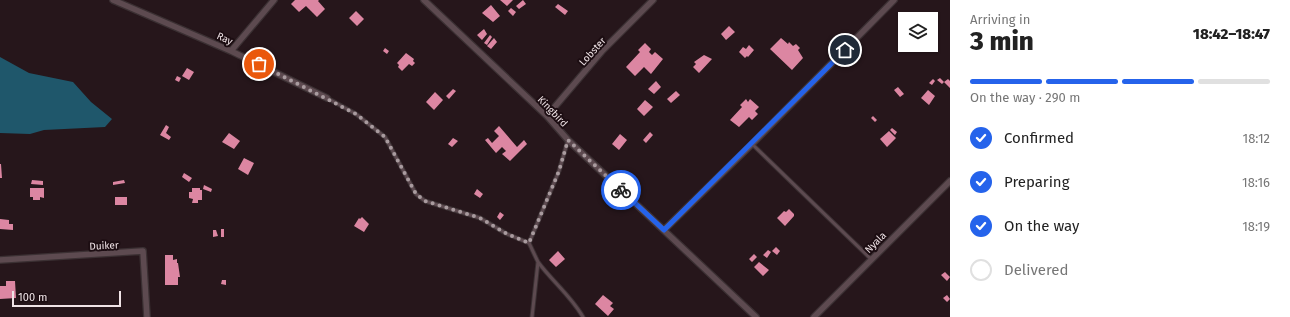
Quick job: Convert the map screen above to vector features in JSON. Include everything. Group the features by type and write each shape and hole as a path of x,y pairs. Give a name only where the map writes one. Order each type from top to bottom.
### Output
{"street":[{"name":"Ray","path":"113,0 124,2 231,51 327,98"},
{"path":"231,51 274,0"},
{"name":"Kingbird","path":"424,0 547,116 568,140 756,317"},
{"name":"Lobster","path":"547,116 603,50 653,0"},
{"path":"664,230 752,144 894,0"},
{"name":"Nyala","path":"814,317 950,181"},
{"name":"Duiker","path":"0,260 143,251 147,317"}],"lane":[{"path":"327,98 356,114 385,137 416,194 425,201 480,218 507,234 529,243 538,262 546,274 576,304 582,317"},
{"path":"529,243 559,171 568,140"},
{"path":"752,144 871,259"},
{"path":"532,317 538,262"}],"water":[{"path":"0,57 29,73 73,82 91,102 112,119 105,127 44,130 30,134 0,133"}],"building":[{"path":"295,0 319,0 318,1 325,9 317,17 306,6 299,12 291,4"},
{"path":"500,0 513,0 507,6"},
{"path":"523,0 526,4 519,9 516,6"},
{"path":"558,4 568,11 565,15 555,7"},
{"path":"491,5 500,16 493,22 482,13"},
{"path":"511,8 516,12 513,16 508,11"},
{"path":"356,11 364,19 357,26 349,18"},
{"path":"729,26 735,32 726,40 721,34"},
{"path":"484,29 487,34 482,40 477,35"},
{"path":"490,35 492,37 487,45 484,43"},
{"path":"494,38 497,42 491,49 487,46"},
{"path":"781,38 788,44 789,42 793,46 796,44 800,48 798,50 803,58 792,70 770,49"},
{"path":"645,43 651,49 649,52 652,55 655,52 663,59 651,74 644,67 635,76 626,67 640,52 638,50"},
{"path":"749,45 754,50 748,57 747,56 745,58 739,52 743,47 746,49"},
{"path":"385,48 389,51 387,54 383,51"},
{"path":"406,53 414,59 413,61 415,63 412,66 409,64 402,71 398,67 399,65 397,63"},
{"path":"704,55 712,59 699,73 693,67 696,64 694,62"},
{"path":"187,68 194,72 189,80 182,76"},
{"path":"177,76 181,78 179,82 175,80"},
{"path":"940,78 944,82 942,84 937,80"},
{"path":"933,79 935,81 932,85 929,83"},
{"path":"948,79 950,81 950,88 944,82"},
{"path":"656,81 661,87 654,94 648,89"},
{"path":"898,87 904,94 900,97 894,90"},
{"path":"453,89 456,91 449,99 446,96"},
{"path":"928,90 935,96 929,105 921,98"},
{"path":"676,91 680,95 671,103 667,99"},
{"path":"435,92 443,100 434,110 426,102"},
{"path":"746,99 748,102 750,99 759,107 755,111 758,114 752,120 749,117 739,127 730,120 742,107 740,105"},
{"path":"645,100 653,107 644,116 637,109"},
{"path":"873,116 877,120 875,122 871,118"},
{"path":"166,125 169,127 166,133 171,137 169,140 160,135"},
{"path":"499,126 517,147 524,140 527,144 510,161 502,154 506,151 502,147 496,153 485,140 488,138 492,143 499,136 494,131"},
{"path":"892,128 897,132 895,135 890,130"},
{"path":"889,131 896,138 887,147 880,139"},
{"path":"650,132 653,135 646,143 643,140"},
{"path":"229,133 240,141 234,149 222,142"},
{"path":"620,134 627,140 619,150 612,144"},
{"path":"453,138 458,141 452,147 448,144"},
{"path":"244,158 254,163 248,175 238,169"},
{"path":"1,164 2,178 0,178"},
{"path":"184,173 192,178 189,182 182,177"},
{"path":"32,180 43,181 43,185 31,184"},
{"path":"124,180 125,183 113,185 113,182"},
{"path":"204,185 212,189 211,192 203,189"},
{"path":"30,188 44,188 44,198 40,197 40,200 33,200 33,197 30,197"},
{"path":"192,188 200,188 200,190 202,190 202,200 198,200 198,203 192,203 193,199 189,198 189,192 192,192"},
{"path":"477,189 483,194 480,198 474,194"},
{"path":"115,197 127,197 127,205 115,205"},
{"path":"789,209 794,216 785,226 777,218 784,211 786,212"},
{"path":"500,212 504,215 500,220 497,217"},
{"path":"362,217 369,224 364,232 354,226 359,218 360,219"},
{"path":"0,219 9,220 9,224 13,224 13,230 0,229"},
{"path":"221,229 224,229 224,237 221,237"},
{"path":"213,230 216,230 218,236 213,237"},
{"path":"776,247 780,251 777,255 772,251"},
{"path":"768,250 771,252 767,258 763,255"},
{"path":"558,251 565,259 556,267 549,260"},
{"path":"754,254 757,257 752,262 749,259"},
{"path":"165,255 173,255 173,260 177,259 180,277 178,277 178,285 165,285"},
{"path":"759,262 769,270 763,276 754,267"},
{"path":"945,272 950,277 947,281 941,275"},
{"path":"222,280 226,280 226,285 221,284"},
{"path":"6,281 15,281 16,298 0,299 0,286 6,286"},
{"path":"603,295 613,303 610,306 614,309 608,316 595,304"},
{"path":"947,295 950,299 947,302 943,298"}],"way so far":[{"path":"259,64 356,114 385,137 416,194 425,201 480,218 507,234 529,243 559,171 568,140 621,190"}],"route":[{"path":"621,190 664,230 845,50"}]}
